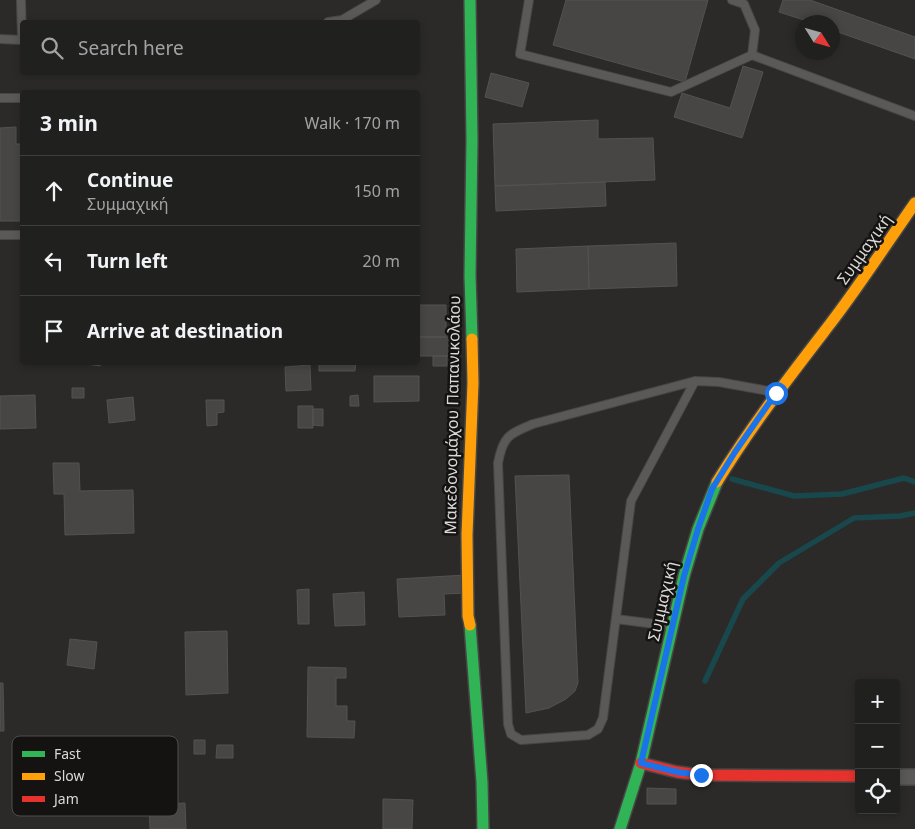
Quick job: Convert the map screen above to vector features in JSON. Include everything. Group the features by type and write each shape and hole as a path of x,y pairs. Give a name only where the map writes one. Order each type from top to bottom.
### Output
{"street":[{"name":"Μακεδονομάχου Παπανικολάου","path":"470,0 472,140 470,276 473,384 467,544 468,616 471,628 482,782 483,829"},
{"name":"Συμμαχική","path":"620,829 641,763 687,567 712,489 776,393 831,324 915,203"},
{"path":"641,763 677,772 701,775 855,776"},
{"path":"900,777 915,777"}],"lane":[{"path":"21,0 22,20"},
{"path":"342,20 376,0"},
{"path":"528,0 520,54 671,92 752,55 915,116"},
{"path":"732,0 744,4 755,30 752,55"},
{"path":"0,39 20,40"},
{"path":"0,98 20,98"},
{"path":"0,235 20,235"},
{"path":"695,381 631,501 603,718 598,729 588,735 521,740 511,734 508,724 499,472 502,445 514,432 533,424 695,381 719,382 776,393"},
{"path":"616,619 673,626"}],"building":[{"path":"566,0 708,0 685,82 553,45"},
{"path":"783,0 810,0 915,37 915,59 840,33 840,15 795,15 795,17 779,12"},
{"path":"743,66 763,72 742,138 674,117 682,93 730,108"},
{"path":"491,73 529,83 522,107 485,97"},
{"path":"598,120 598,139 653,138 655,180 495,186 493,124"},
{"path":"16,127 16,144 20,144 20,221 0,221 0,128"},
{"path":"605,182 606,206 496,211 495,186"},
{"path":"676,243 677,286 589,289 588,246"},
{"path":"588,246 589,289 517,292 516,249"},
{"path":"420,305 446,305 446,337 420,337"},
{"path":"420,337 451,337 451,356 420,356"},
{"path":"433,356 447,356 447,366 433,366"},
{"path":"310,365 311,390 286,391 285,367"},
{"path":"319,365 356,365 355,371 319,371"},
{"path":"374,376 419,376 419,401 374,402"},
{"path":"72,388 84,388 84,398 72,398"},
{"path":"35,395 36,428 0,429 0,396"},
{"path":"358,395 359,406 350,406 350,396"},
{"path":"133,397 135,420 109,423 107,400"},
{"path":"206,400 224,400 224,412 217,413 217,425 207,426"},
{"path":"298,406 313,406 313,428 298,428"},
{"path":"313,409 323,409 323,426 313,425"},
{"path":"53,463 79,463 80,491 133,490 134,533 65,535 64,494 54,494"},
{"path":"569,475 578,683 575,691 566,699 549,708 526,713 515,476"},
{"path":"466,575 467,593 444,594 445,615 399,617 397,579"},
{"path":"309,589 309,624 298,624 297,590"},
{"path":"364,592 365,625 335,626 333,594"},
{"path":"227,631 228,693 186,695 185,632"},
{"path":"70,639 97,642 94,669 67,665"},
{"path":"308,667 346,668 346,678 336,678 336,706 347,706 347,721 355,721 354,738 307,737"},
{"path":"0,683 3,683 4,731 0,731"},
{"path":"194,740 205,740 205,754 194,754"},
{"path":"217,745 233,745 233,758 216,758"},
{"path":"647,788 676,789 676,804 647,804"},
{"path":"383,799 413,800 412,829 383,829"},
{"path":"178,803 185,803 186,829 150,829 149,816 178,816"}],"waterway":[{"path":"732,479 794,496 842,494 904,478 915,482"},
{"path":"705,681 743,599 779,563 854,518 900,516 915,513"}],"traffic: fast":[{"path":"470,0 472,140 470,276 472,339"},
{"path":"620,829 641,763 684,576 698,529 717,482"},
{"path":"470,625 482,782 483,829"}],"traffic: slow":[{"path":"717,482 757,421 852,294 915,203"},
{"path":"470,625 468,616 467,535 473,383 472,339"}],"traffic: jam":[{"path":"641,763 677,772 701,775 855,776"}],"route":[{"path":"701,775 677,772 641,763 684,576 712,489 776,393"}]}
